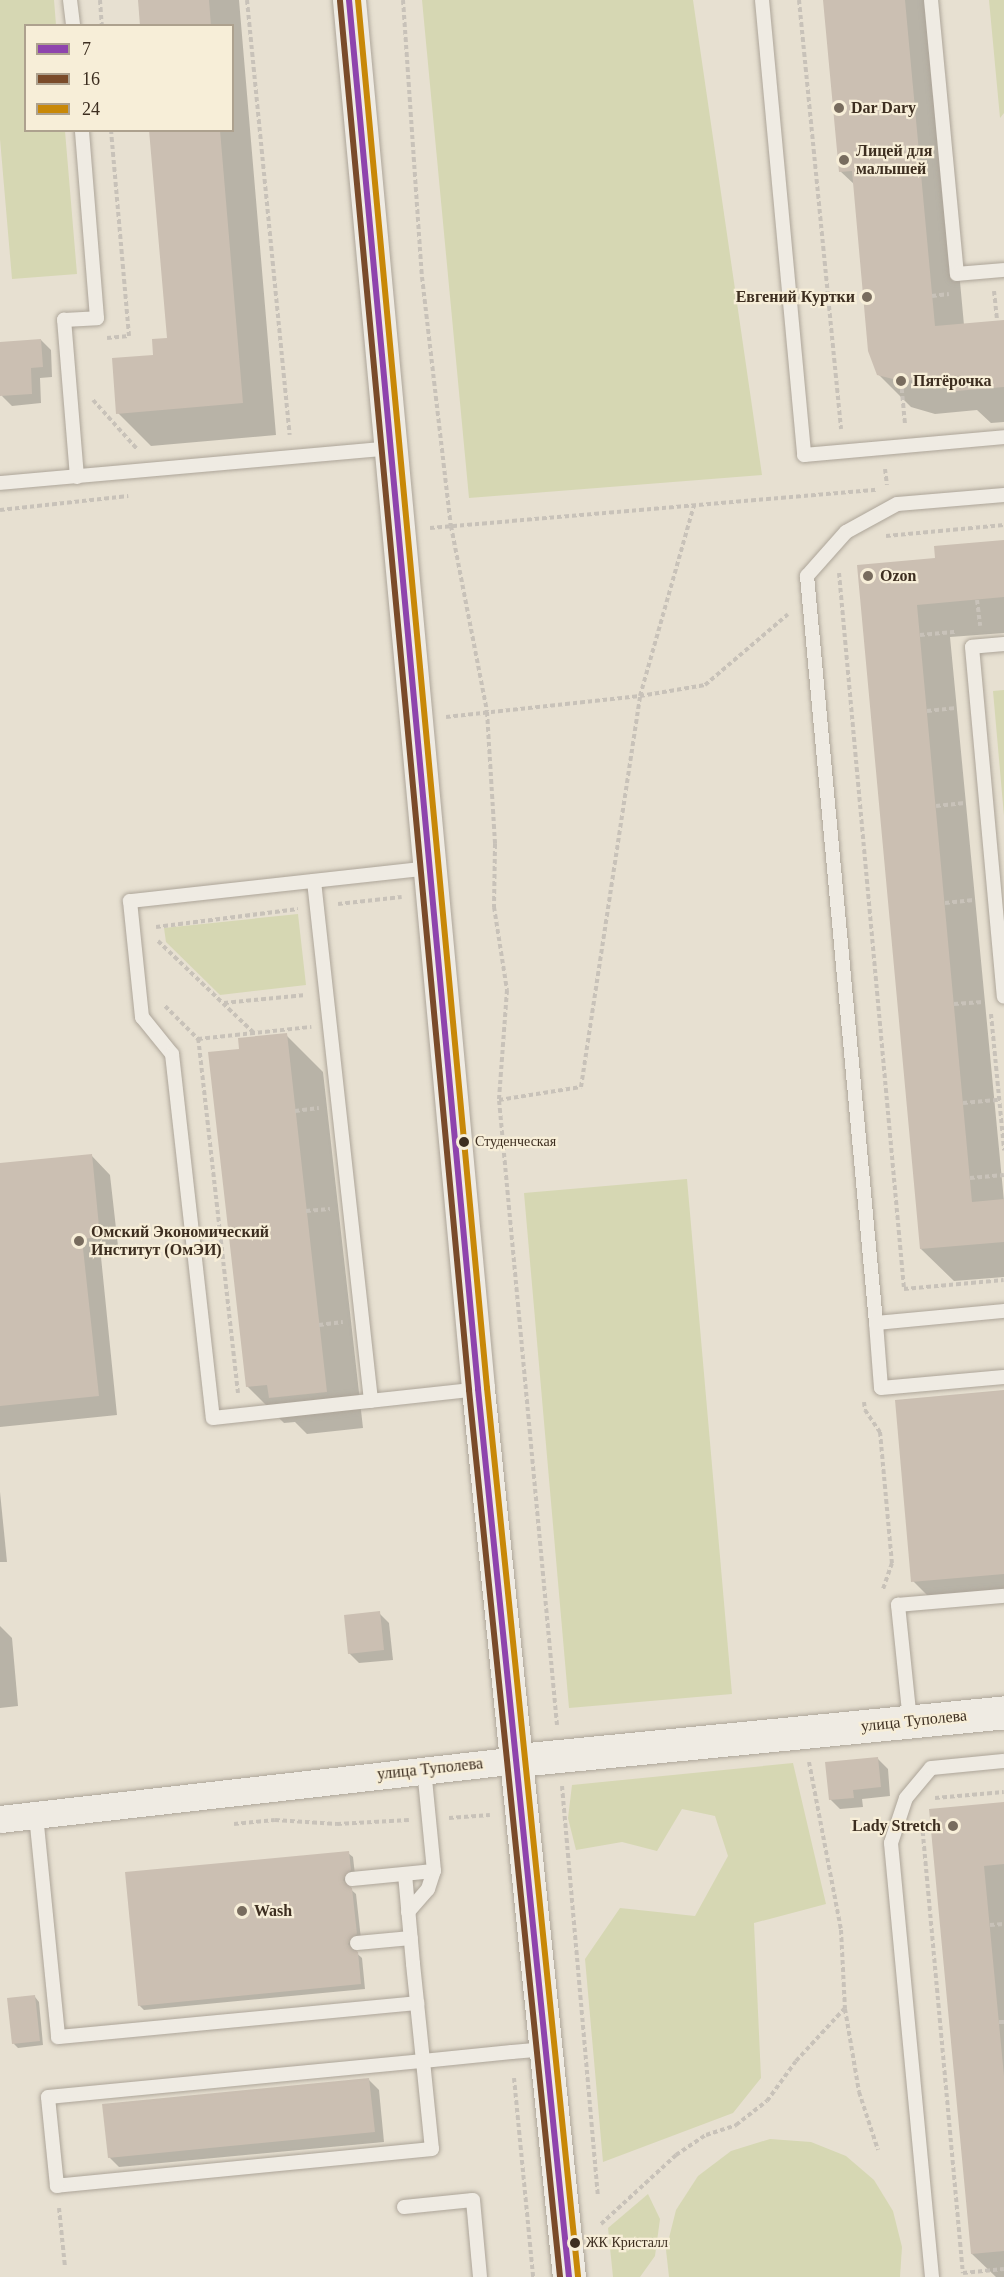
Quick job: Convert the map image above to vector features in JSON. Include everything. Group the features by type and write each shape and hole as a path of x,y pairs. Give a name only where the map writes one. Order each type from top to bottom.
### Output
{"main road":[{"path":"349,0 478,1389 518,1760 569,2277"},
{"name":"улица Туполева","path":"518,1760 1004,1712"}],"street":[{"name":"улица Туполева","path":"0,1819 518,1760"}],"lane":[{"path":"70,0 73,24"},
{"path":"762,0 804,455 1004,437"},
{"path":"931,0 957,274 1004,270"},
{"path":"77,477 64,320 98,318 81,132"},
{"path":"0,483 391,448"},
{"path":"1004,495 897,504 846,532 807,576 881,1388 1004,1377"},
{"path":"1004,644 972,647 1004,997"},
{"path":"430,868 130,901 142,1017 172,1054 213,1418 478,1389"},
{"path":"314,881 371,1401"},
{"path":"876,1323 1004,1311"},
{"path":"910,1721 898,1605 1004,1596"},
{"path":"932,2277 891,1843 906,1798 931,1768 1004,1761"},
{"path":"408,1911 428,1889 434,1871 424,1769"},
{"path":"36,1815 58,2037 417,2003"},
{"path":"351,1879 434,1871"},
{"path":"405,1874 417,2003 423,2061 432,2149 57,2186 48,2097 423,2061 546,2049"},
{"path":"357,1943 411,1938"},
{"path":"404,2207 473,2200 480,2277"}],"path":[{"path":"100,0 102,24"},
{"path":"247,0 291,442"},
{"path":"403,0 422,277 451,526 487,712 495,844 494,907 507,990 499,1100 515,1270"},
{"path":"799,0 838,430"},
{"path":"100,339 129,336 111,132"},
{"path":"994,290 997,321"},
{"path":"932,296 944,295"},
{"path":"901,381 905,424"},
{"path":"92,398 141,454 131,455"},
{"path":"399,531 887,489"},
{"path":"499,1100 580,1087 640,696 694,505"},
{"path":"883,536 1004,525"},
{"path":"417,720 640,696 705,685 809,597 844,562"},
{"path":"838,570 904,1289 1004,1280"},
{"path":"977,600 979,615"},
{"path":"920,635 956,632"},
{"path":"927,711 945,710"},
{"path":"936,806 954,804"},
{"path":"159,952 156,924 406,897"},
{"path":"945,903 963,901"},
{"path":"158,941 254,1033"},
{"path":"223,1004 310,994"},
{"path":"164,997 165,1008 198,1039 240,1415"},
{"path":"954,1004 972,1003"},
{"path":"198,1039 314,1026"},
{"path":"963,1103 999,1100"},
{"path":"295,1111 309,1109"},
{"path":"970,1178 1004,1175"},
{"path":"306,1211 320,1210"},
{"path":"319,1324 333,1323"},
{"path":"864,1399 865,1410 880,1432 892,1563 882,1591"},
{"path":"803,1732 841,1929 845,2009 859,2092 878,2150"},
{"path":"930,1799 1004,1792"},
{"path":"920,1811 963,2273 1004,2269"},
{"path":"228,1824 275,1820 337,1824 490,1815"},
{"path":"990,1925 1004,1924"},
{"path":"601,2224 676,2155 706,2135 736,2124 767,2101 796,2061 845,2009"},
{"path":"60,2213 65,2267"}],"green space":[{"path":"0,0 54,0 56,24 24,24 24,132 65,132 77,274 12,279 0,139"},
{"path":"422,0 693,0 762,475 469,498"},
{"path":"989,0 1004,0 1004,113 1000,118"},
{"path":"1004,690 1004,816 993,691"},
{"path":"298,914 306,985 220,995 166,942 164,928"},
{"path":"687,1179 732,1694 569,1708 524,1193"},
{"path":"793,1763 826,1904 754,1923 761,2078 733,2113 603,2162 585,1959 620,1908 695,1916 728,1856 715,1816 682,1809 657,1851 622,1842 576,1850 568,1818 572,1785"},
{"path":"770,2139 811,2142 846,2156 874,2180 893,2211 902,2247 900,2277 669,2277 666,2250 676,2210 698,2176 731,2151"},
{"path":"648,2194 660,2219 655,2256 640,2277 613,2277 608,2228"}],"building":[{"path":"138,0 209,0 211,24 140,24"},
{"path":"823,0 905,0 935,326 1004,320 1004,387 956,391 955,377 901,381 877,375 868,351 852,171 839,172"},
{"path":"149,132 220,132 243,403 116,414 112,358 153,355 152,339 167,338"},
{"path":"41,339 43,367 31,368 32,394 0,396 0,342"},
{"path":"1004,540 1004,597 917,605 972,1202 1004,1199 1004,1242 920,1249 857,565 935,558 934,546"},
{"path":"287,1033 327,1392 269,1398 267,1385 246,1387 208,1052 239,1049 238,1038"},
{"path":"92,1154 100,1237 82,1239 99,1396 0,1406 0,1163"},
{"path":"1004,1390 1004,1574 911,1582 895,1400"},
{"path":"380,1611 384,1650 348,1654 344,1615"},
{"path":"878,1757 881,1787 853,1790 854,1798 829,1800 825,1762"},
{"path":"1004,1802 1004,1864 984,1866 1004,2076 1004,2251 971,2254 929,1809"},
{"name":"Wash","path":"349,1851 351,1870 343,1880 352,1888 357,1934 348,1944 358,1952 361,1984 138,2006 125,1872"},
{"path":"35,1995 40,2041 12,2044 7,1998"},
{"path":"369,2078 375,2132 108,2158 102,2104"}],"transit line":[{"name":"7","path":"349,0 478,1389 569,2277"},
{"name":"24","path":"358,0 487,1388 578,2276"},
{"name":"16","path":"340,1 469,1390 560,2277"}],"place":[{"name":"Dar Dary","path":"839,108"},
{"name":"Лицей для малышей","path":"844,160"},
{"name":"Евгений Куртки","path":"867,297"},
{"name":"Пятёрочка","path":"901,381"},
{"name":"Ozon","path":"868,576"},
{"name":"Студенческая","path":"464,1142"},
{"name":"Омский Экономический Институт (ОмЭИ)","path":"79,1241"},
{"name":"Lady Stretch","path":"953,1826"},
{"name":"Wash","path":"242,1911"},
{"name":"ЖК Кристалл","path":"575,2243"}]}
